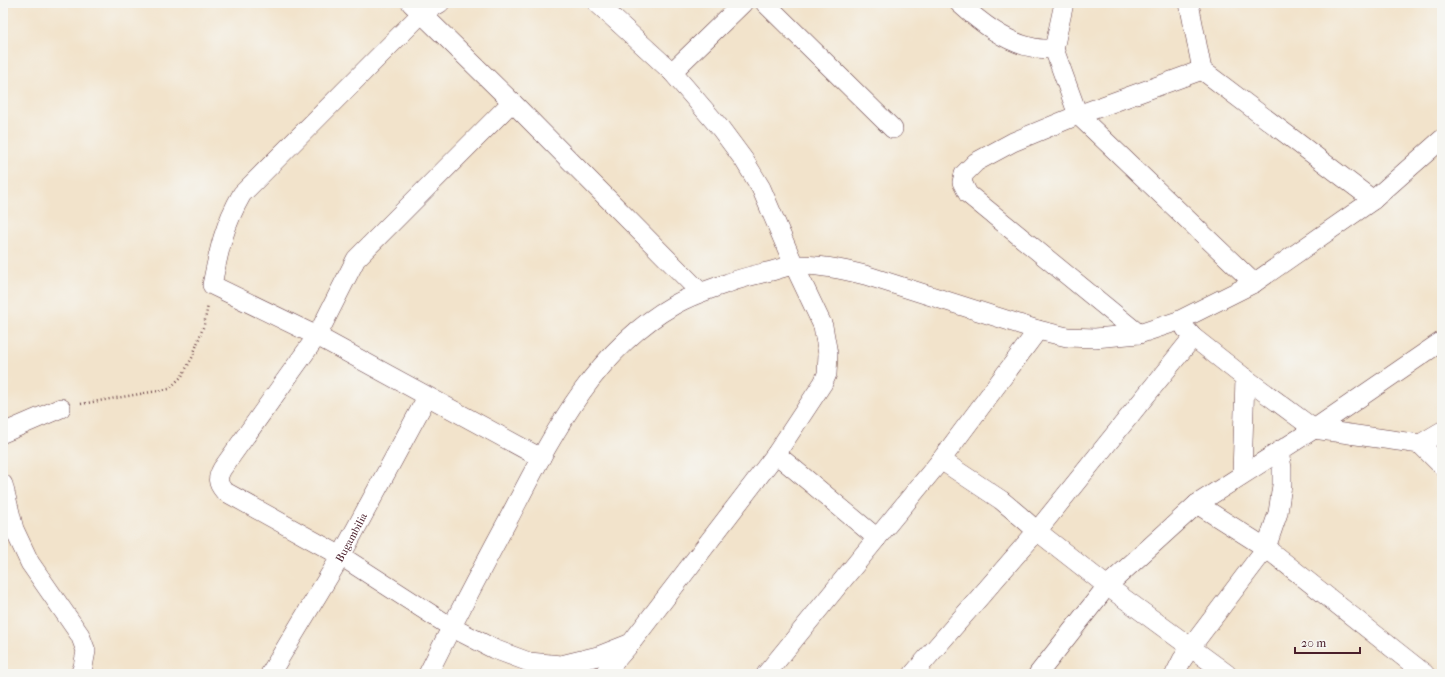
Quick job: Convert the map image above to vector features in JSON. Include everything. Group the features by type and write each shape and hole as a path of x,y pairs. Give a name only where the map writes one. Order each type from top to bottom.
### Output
{"street":[{"path":"440,3 416,8 242,194 233,209 223,234 212,285 317,336 541,458"},
{"path":"596,3 672,72 721,129 744,160 761,188 794,265 823,326 828,346 827,374 823,383 776,454 631,643 604,674"},
{"path":"672,72 743,3"},
{"path":"764,3 893,129"},
{"path":"959,3 984,24 1002,35 1034,48 1054,49"},
{"path":"1064,3 1054,49 1078,115 1254,283"},
{"path":"1189,3 1202,70 1373,200"},
{"path":"416,8 512,102 700,292"},
{"path":"1139,334 968,194 962,182 964,174 976,162 1013,142 1078,115 1202,70"},
{"path":"512,102 356,259 317,336 222,469 218,476 219,485 224,491 341,556 451,628 494,649 529,662 561,665 598,656 631,643"},
{"path":"428,674 541,458 569,409 604,363 624,343 649,322 674,305 700,292 742,278 794,265 841,269 865,275 1038,330 1067,337 1095,338 1139,334 1178,321 1254,283 1373,200 1442,138"},
{"path":"1178,321 1193,337 1314,429 1420,444 1442,466"},
{"path":"766,674 941,460 1038,330"},
{"path":"913,674 1037,531 1193,337"},
{"path":"1038,674 1107,586 1197,504 1314,429 1442,341"},
{"path":"1242,474 1246,378"},
{"name":"Bugambilia","path":"270,674 341,556 427,397"},
{"path":"3,433 61,408"},
{"path":"1420,444 1442,431"},
{"path":"1175,674 1191,647 1266,548 1278,513 1282,485 1282,468 1279,451"},
{"path":"776,454 877,538"},
{"path":"941,460 1001,500 1037,531 1107,586 1227,674"},
{"path":"3,484 14,529 30,563 80,635 86,652 80,674"},
{"path":"1197,504 1266,548 1425,674"}],"path":[{"path":"61,408 169,389 182,376 192,358 204,325 212,285"}]}
